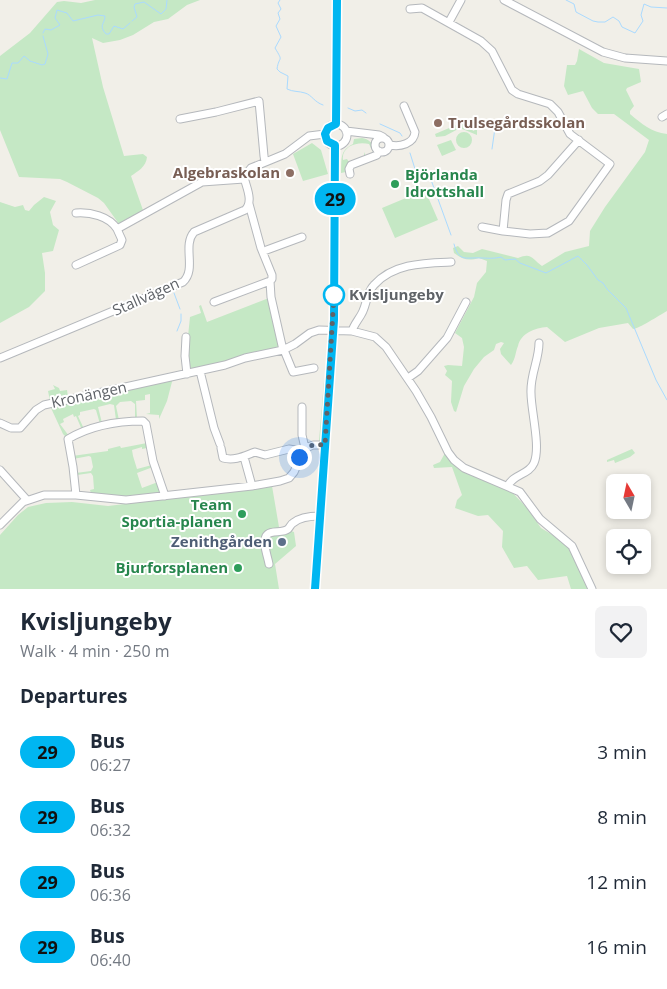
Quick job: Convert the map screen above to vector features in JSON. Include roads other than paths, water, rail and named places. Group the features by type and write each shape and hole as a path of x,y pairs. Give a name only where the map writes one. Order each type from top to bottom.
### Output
{"street":[{"path":"336,124 337,0"},
{"path":"449,22 461,0"},
{"path":"504,0 574,38 614,56 667,61"},
{"path":"514,0 574,38"},
{"path":"410,10 422,8 449,22 487,46 492,51 512,90 518,94 550,104 558,112 570,134 610,164 569,221 548,232 530,234 482,227"},
{"path":"180,118 216,112 259,101 266,162"},
{"path":"390,145 401,145 410,142 415,136 404,106"},
{"path":"336,124 342,126 346,131 346,139 342,144 335,145 327,141 325,134 328,128 336,124"},
{"path":"346,131 379,135 389,141 390,145"},
{"path":"314,368 293,372 284,350 271,297 270,281 272,275 264,251 261,248 244,179 251,168 285,154 309,136 325,134"},
{"path":"346,139 365,137 375,143 379,151"},
{"path":"375,143 378,138 383,137"},
{"path":"502,231 508,194 540,181 548,175 579,140"},
{"path":"315,589 333,330 335,145"},
{"path":"379,151 386,151 390,145"},
{"path":"350,174 349,169 351,165 377,155 379,151"},
{"path":"117,229 202,182 244,179"},
{"name":"Stallvägen","path":"0,358 183,282 188,274 188,244 194,232 245,210 249,204"},
{"path":"76,213 85,213 112,221 122,240 120,245 76,264"},
{"path":"264,251 302,237"},
{"path":"352,331 371,290 385,276 406,266 451,262"},
{"path":"214,302 270,281"},
{"path":"408,378 418,371 447,338 466,302"},
{"name":"Kronängen","path":"0,423 11,428 20,428 36,410 44,405 225,366 246,358 284,350 314,331 352,331 368,334 378,339 408,378 424,403 448,452 454,460 464,468 520,492 540,519 572,546 592,589"},
{"path":"186,337 185,356 187,374"},
{"path":"508,486 511,480 528,470 534,463 536,449 531,386 533,368 539,353 539,343"},
{"path":"200,371 213,426 222,456 225,459 244,457 255,452 265,455 289,449 303,449 313,445 325,445"},
{"path":"0,525 18,506 27,500 54,494 120,500 252,486 289,478 294,472 303,449 302,407"},
{"path":"76,495 68,440 107,424 143,421 146,424 153,461 165,496"},
{"path":"244,457 252,486"},
{"path":"0,470 27,500"},
{"path":"269,564 265,543 268,534 288,529 299,519 320,516"}],"waterway":[{"path":"132,21 137,17 135,4 144,2 161,14 166,9 167,0"},
{"path":"280,0 278,3 281,9 278,13 280,19 276,26 281,37 275,48 280,58 277,69 288,76 287,89 303,92 323,105"},
{"path":"566,0 574,4 576,12 593,21 605,22 613,17 619,21 622,27 635,33 643,21 641,15 644,4 651,7 667,8"},
{"path":"43,33 45,29 51,30 60,25 55,18 57,10 67,13 73,21 98,15 105,16 102,26 106,34 109,34 114,26 123,29 130,23"},
{"path":"0,78 7,79 12,63 18,63 24,56 30,61 42,65 45,64 48,54 43,36"},
{"path":"348,108 355,111 362,110 366,113"},
{"path":"492,149 496,121"},
{"path":"380,124 400,133 402,136"},
{"path":"410,153 415,169 421,173"},
{"path":"430,177 451,235"},
{"path":"454,244 458,254 464,258 501,257 505,260 515,259 520,263 546,273 578,256 598,280 626,308 656,380 667,400"},
{"path":"174,293 180,309"},
{"path":"177,331 181,321 181,314"}],"place":[{"name":"Trulsegårdsskolan","path":"438,123"},
{"name":"Algebraskolan","path":"290,173"},
{"name":"Björlanda Idrottshall","path":"395,184"},
{"name":"Kvisljungeby","path":"334,295"},
{"name":"Team Sportia-planen","path":"242,514"},
{"name":"Zenithgården","path":"282,542"},
{"name":"Bjurforsplanen","path":"238,568"}]}
